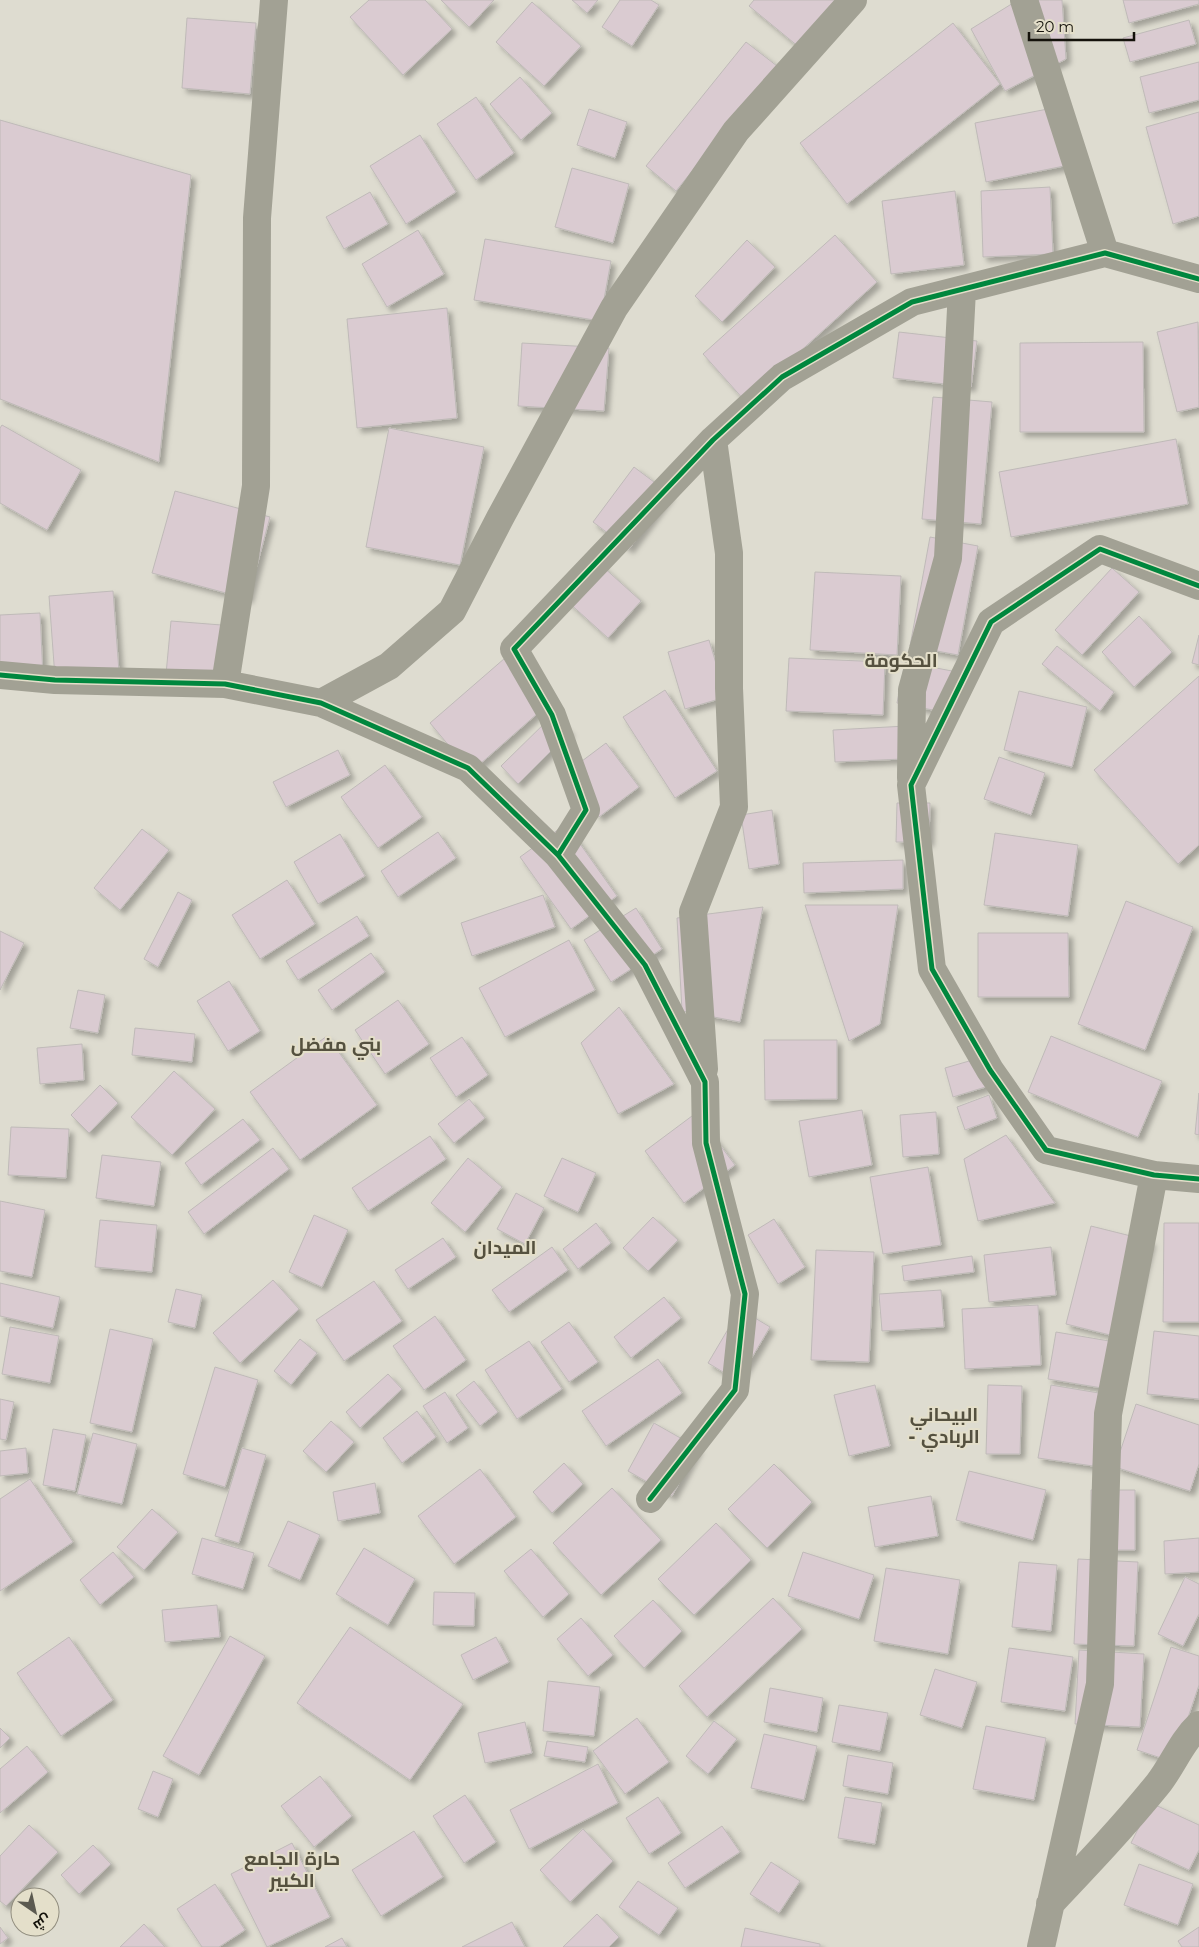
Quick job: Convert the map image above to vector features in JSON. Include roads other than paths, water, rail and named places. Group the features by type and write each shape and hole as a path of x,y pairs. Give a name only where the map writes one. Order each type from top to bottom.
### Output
{"street":[{"path":"225,684 256,486 257,218 274,0"},
{"path":"321,703 389,666 452,611 500,518 614,308 736,131 853,0"},
{"path":"1024,0 1105,253"},
{"path":"558,855 586,810 552,715 514,649 713,440 782,377 912,302 1105,253 1199,279"},
{"path":"962,290 948,558 912,690 911,785 932,969 990,1070 1046,1150 1154,1175 1199,1179"},
{"path":"650,1498 735,1390 745,1294 706,1143 705,1082 693,912 734,807 728,688 729,553 713,440"},
{"path":"911,785 991,622 1100,549 1199,586"},
{"path":"0,675 55,680 225,684 321,703 468,768 558,855 645,965 705,1082"},
{"path":"1041,1947 1100,1684 1108,1414 1154,1175"},
{"path":"1050,1904 1090,1862 1159,1782 1187,1736 1199,1725"}],"district":[{"name":"الحكومة","path":"901,660"},
{"name":"بني مفضل","path":"336,1044"},
{"name":"الميدان","path":"505,1247"},
{"name":"البيحاني - الربادي","path":"944,1425"},
{"name":"حارة الجامع الكبير","path":"292,1869"}]}
